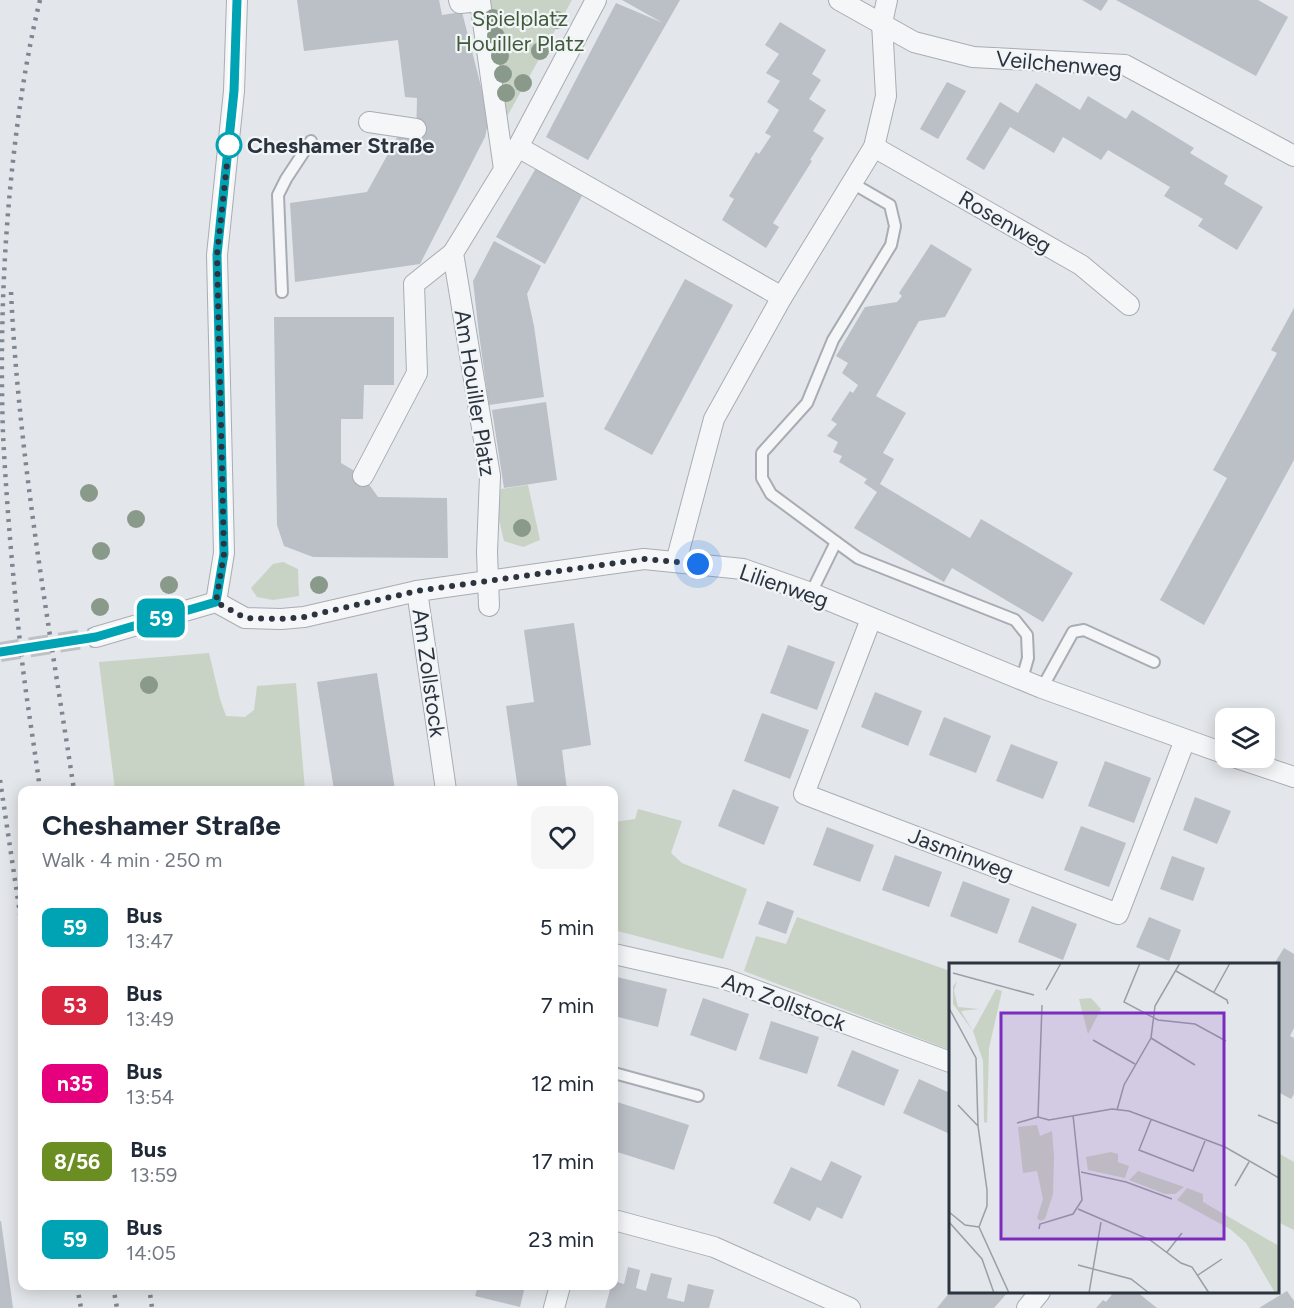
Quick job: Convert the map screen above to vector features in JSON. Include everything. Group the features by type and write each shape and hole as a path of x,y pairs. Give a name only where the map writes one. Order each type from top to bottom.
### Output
{"street":[{"path":"96,637 216,602 224,554 217,255 234,91 237,0"},
{"path":"459,0 460,3 480,1 504,169"},
{"path":"363,476 417,374 414,284 453,253 504,169 526,151 596,0"},
{"path":"838,0 882,23"},
{"path":"676,562 714,419 782,297 874,147 886,96 882,23 887,0"},
{"name":"Veilchenweg","path":"882,23 914,42 973,57 1125,65 1294,156"},
{"path":"369,122 416,129"},
{"name":"Rosenweg","path":"874,147 1081,265 1129,305"},
{"path":"526,151 782,297"},
{"name":"Am Houiller Platz","path":"453,253 490,476 487,552 489,606"},
{"name":"Lilienweg","path":"216,602 245,618 281,619 304,617 417,591 644,559 743,569 811,593 1042,688 1215,750"},
{"name":"Am Zollstock","path":"417,591 445,786"},
{"name":"Jasminweg","path":"871,619 804,794 1118,914 1185,740"},
{"path":"1267,768 1294,777"},
{"name":"Am Zollstock","path":"618,955 724,979 949,1061"},
{"path":"618,1221 714,1247 850,1308"},
{"path":"554,1308 559,1290"},
{"path":"1027,1308 1039,1293"}],"lane":[{"path":"282,292 278,195 311,141"},
{"path":"852,183 890,205 895,226 891,244 833,340 807,403 762,453 762,478 771,494 858,558 1015,620 1027,635 1028,658 1022,679"},
{"path":"811,593 836,542"},
{"path":"1042,688 1073,632 1083,630 1154,662"},
{"path":"618,1074 698,1096"}],"green space":[{"name":"Spielplatz Houiller Platz","path":"486,0 572,0 505,120"},
{"path":"528,485 540,540 523,547 504,541 496,507 501,489"},
{"path":"283,562 298,569 299,596 273,600 257,597 251,588 273,564"},
{"path":"209,653 226,716 245,717 254,710 257,686 296,683 305,786 114,786 99,662"},
{"path":"638,809 682,821 671,853 682,863 747,889 723,959 618,931 618,821 635,819"},
{"path":"797,917 949,971 949,1050 744,971 756,936 786,944"},
{"path":"1279,1154 1294,1162 1294,1230 1279,1222"}],"building":[{"path":"297,0 439,0 442,15 462,12 489,118 485,137 420,264 295,282 290,203 367,192 399,134 416,141 417,98 405,97 398,40 304,51"},
{"path":"622,0 680,0 588,160 546,137 616,3 663,23"},
{"path":"1082,0 1108,0 1101,11"},
{"path":"1116,0 1258,0 1288,17 1256,76"},
{"path":"780,22 826,50 812,74 821,80 809,99 826,110 813,131 824,138 773,223 779,227 766,248 722,220 734,199 729,196 756,152 759,154 771,136 765,133 779,110 767,102 780,81 766,73 779,54 765,45"},
{"path":"947,82 966,91 938,139 920,129"},
{"path":"1036,83 1080,110 1088,96 1126,119 1132,110 1194,148 1190,153 1228,176 1224,184 1263,207 1237,250 1198,226 1203,219 1164,196 1170,187 1108,150 1101,160 1063,137 1054,153 1010,127 984,170 966,159 1000,102 1018,113"},
{"path":"536,168 583,194 545,264 496,237"},
{"path":"494,241 541,266 527,294 544,397 489,405 473,281"},
{"path":"931,244 972,269 945,317 919,321 876,396 906,413 883,453 894,459 880,484 970,538 981,519 1073,573 1043,622 952,568 944,582 854,528 877,492 864,483 867,479 839,462 842,456 833,452 838,442 827,436 837,424 831,420 850,391 853,393 858,385 842,373 848,363 836,356 865,307 897,302 902,296 899,293"},
{"path":"685,279 733,305 652,455 604,429"},
{"path":"1294,308 1294,460 1204,625 1160,600 1227,478 1213,470 1277,353 1271,350"},
{"path":"274,317 394,317 394,385 364,385 363,419 341,419 341,463 363,476 378,497 447,498 448,558 313,557 284,546 277,525"},
{"path":"546,402 557,480 504,488 492,410"},
{"path":"574,623 591,745 562,750 566,786 517,786 506,706 534,702 524,630"},
{"path":"788,645 835,662 817,710 770,693"},
{"path":"377,673 394,786 333,786 317,682"},
{"path":"875,692 922,711 908,746 861,727"},
{"path":"762,713 809,730 790,779 744,761"},
{"path":"944,717 991,736 976,773 929,755"},
{"path":"1011,744 1058,762 1043,799 996,781"},
{"path":"1105,761 1151,778 1134,823 1088,806"},
{"path":"733,789 779,807 764,845 718,826"},
{"path":"1195,797 1231,811 1217,844 1183,830"},
{"path":"1081,826 1126,843 1109,887 1064,870"},
{"path":"827,827 874,845 860,882 813,865"},
{"path":"895,855 942,872 929,907 882,890"},
{"path":"1172,856 1205,868 1193,901 1160,889"},
{"path":"963,881 1010,899 997,934 950,916"},
{"path":"767,901 794,911 786,934 758,924"},
{"path":"1032,906 1077,924 1063,960 1018,942"},
{"path":"1149,917 1181,930 1169,961 1136,947"},
{"path":"1284,948 1294,954 1294,1028 1290,1036 1294,1038 1294,1094 1291,1099 1279,1093 1279,963 1275,963"},
{"path":"618,977 667,989 658,1027 618,1017"},
{"path":"703,998 749,1014 736,1051 690,1035"},
{"path":"771,1021 819,1037 807,1074 759,1059"},
{"path":"852,1050 899,1070 884,1106 837,1086"},
{"path":"919,1079 949,1093 949,1134 903,1113"},
{"path":"618,1102 689,1125 674,1170 618,1152"},
{"path":"831,1161 862,1176 842,1219 817,1207 810,1221 773,1203 791,1167 821,1181"},
{"path":"1,1221 13,1308 0,1308"},
{"path":"628,1267 640,1270 636,1288 646,1291 651,1273 672,1278 667,1298 684,1302 688,1284 714,1290 709,1308 605,1308 610,1290 618,1290 618,1282 624,1284"},
{"path":"477,1290 524,1290 520,1307 475,1296"},
{"path":"1287,1291 1294,1301 1294,1308 1259,1308"},
{"path":"949,1293 1007,1293 994,1308 937,1308"},
{"path":"1113,1293 1138,1293 1157,1308 1096,1308 1103,1300 1106,1302"}],"tunnel":[{"path":"0,652 96,637"}],"railway":[{"path":"39,786 23,669 11,552 3,434 2,366 3,297 13,161 24,80 40,0"},
{"path":"11,292 28,480 73,786"},
{"path":"0,780 18,900"},
{"path":"78,1290 81,1308"},
{"path":"114,1290 117,1308"},
{"path":"150,1290 152,1308"}],"bus line":[{"name":"59","path":"0,652 96,637 216,602 224,554 217,255 234,91 237,0"}],"place":[{"name":"Cheshamer Straße","path":"229,145"}],"route":[{"path":"229,145 217,255 224,554 216,602 245,618 281,619 304,617 417,591 644,559 698,564"}]}
